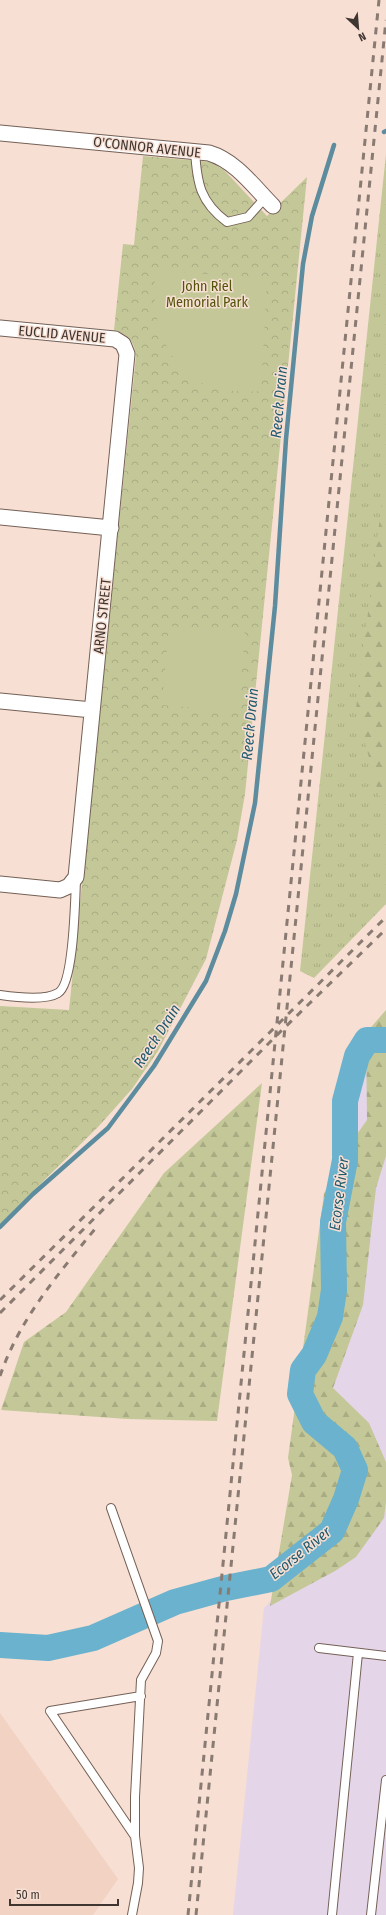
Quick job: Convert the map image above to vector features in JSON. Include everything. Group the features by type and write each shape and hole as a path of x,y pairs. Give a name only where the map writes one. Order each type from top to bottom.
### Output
{"street":[{"name":"O'CONNOR AVENUE","path":"0,132 209,153 219,156 231,163 269,202"},
{"name":"EUCLID AVENUE","path":"0,328 115,338 123,344"},
{"name":"ARNO STREET","path":"72,881 111,528 127,354 123,344"},
{"path":"0,518 111,528"},
{"path":"0,701 92,710"},
{"path":"0,884 60,890 72,881"}],"lane":[{"path":"194,151 196,171 202,193 214,212 227,222 248,217 269,202"},
{"path":"0,995 22,998 52,996 59,993 67,982 75,924 72,881"},
{"path":"111,1508 158,1641 156,1653 141,1680 135,1797 135,1836 139,1876 132,1915"},
{"path":"319,1648 386,1656"},
{"path":"332,1915 358,1653"},
{"path":"135,1836 50,1711 140,1696"},
{"path":"371,1915 386,1780"}],"shaded area":[{"path":"373,1053 386,1053 386,1915 233,1915 264,1608 277,1594 319,1391 359,1163 355,1103"},
{"path":"0,1713 118,1879 93,1915 0,1915"}],"green space":[{"path":"386,154 386,904 314,978 300,971"},
{"name":"John Riel Memorial Park","path":"143,156 211,162 224,170 267,216 307,177 245,794 237,840 206,959 158,1051 132,1089 98,1127 0,1224 0,1006 69,1010 136,356 134,346 130,339 114,330 123,244 134,245"},
{"path":"155,270 267,279 261,391 250,392 226,390 203,384 183,369 175,360 163,337 156,313"},
{"path":"386,469 386,793 379,796 356,708"},
{"path":"169,626 245,633 238,711 162,705"},
{"path":"386,1010 386,1156 376,1188 363,1305 333,1388 369,1423 386,1462 386,1503 384,1518 356,1557 335,1571 270,1606 292,1475 288,1458 324,1194 340,1158 367,1120 366,1033"},
{"path":"262,1083 217,1421 127,1419 1,1410 24,1342 66,1312 164,1173"}],"waterway":[{"name":"Reeck Drain","path":"0,1227 33,1194 108,1128 154,1066 206,981 225,931 236,894 255,803 275,606 286,439 303,264 312,216 334,145"},
{"name":"Ecorse River","path":"0,1645 48,1648 93,1638 175,1602 226,1588 271,1579 332,1531 346,1499 355,1470 345,1448 314,1422 300,1394 303,1370 314,1355 330,1317 334,1290 333,1222 345,1160 345,1101 357,1056 367,1040 386,1040"}],"railway":[{"path":"188,1915 379,0"},
{"path":"196,1915 386,20"},
{"path":"0,1300 386,917"},
{"path":"0,1313 276,1036 386,929"},
{"path":"0,1376 8,1355 41,1298 95,1229"}]}
